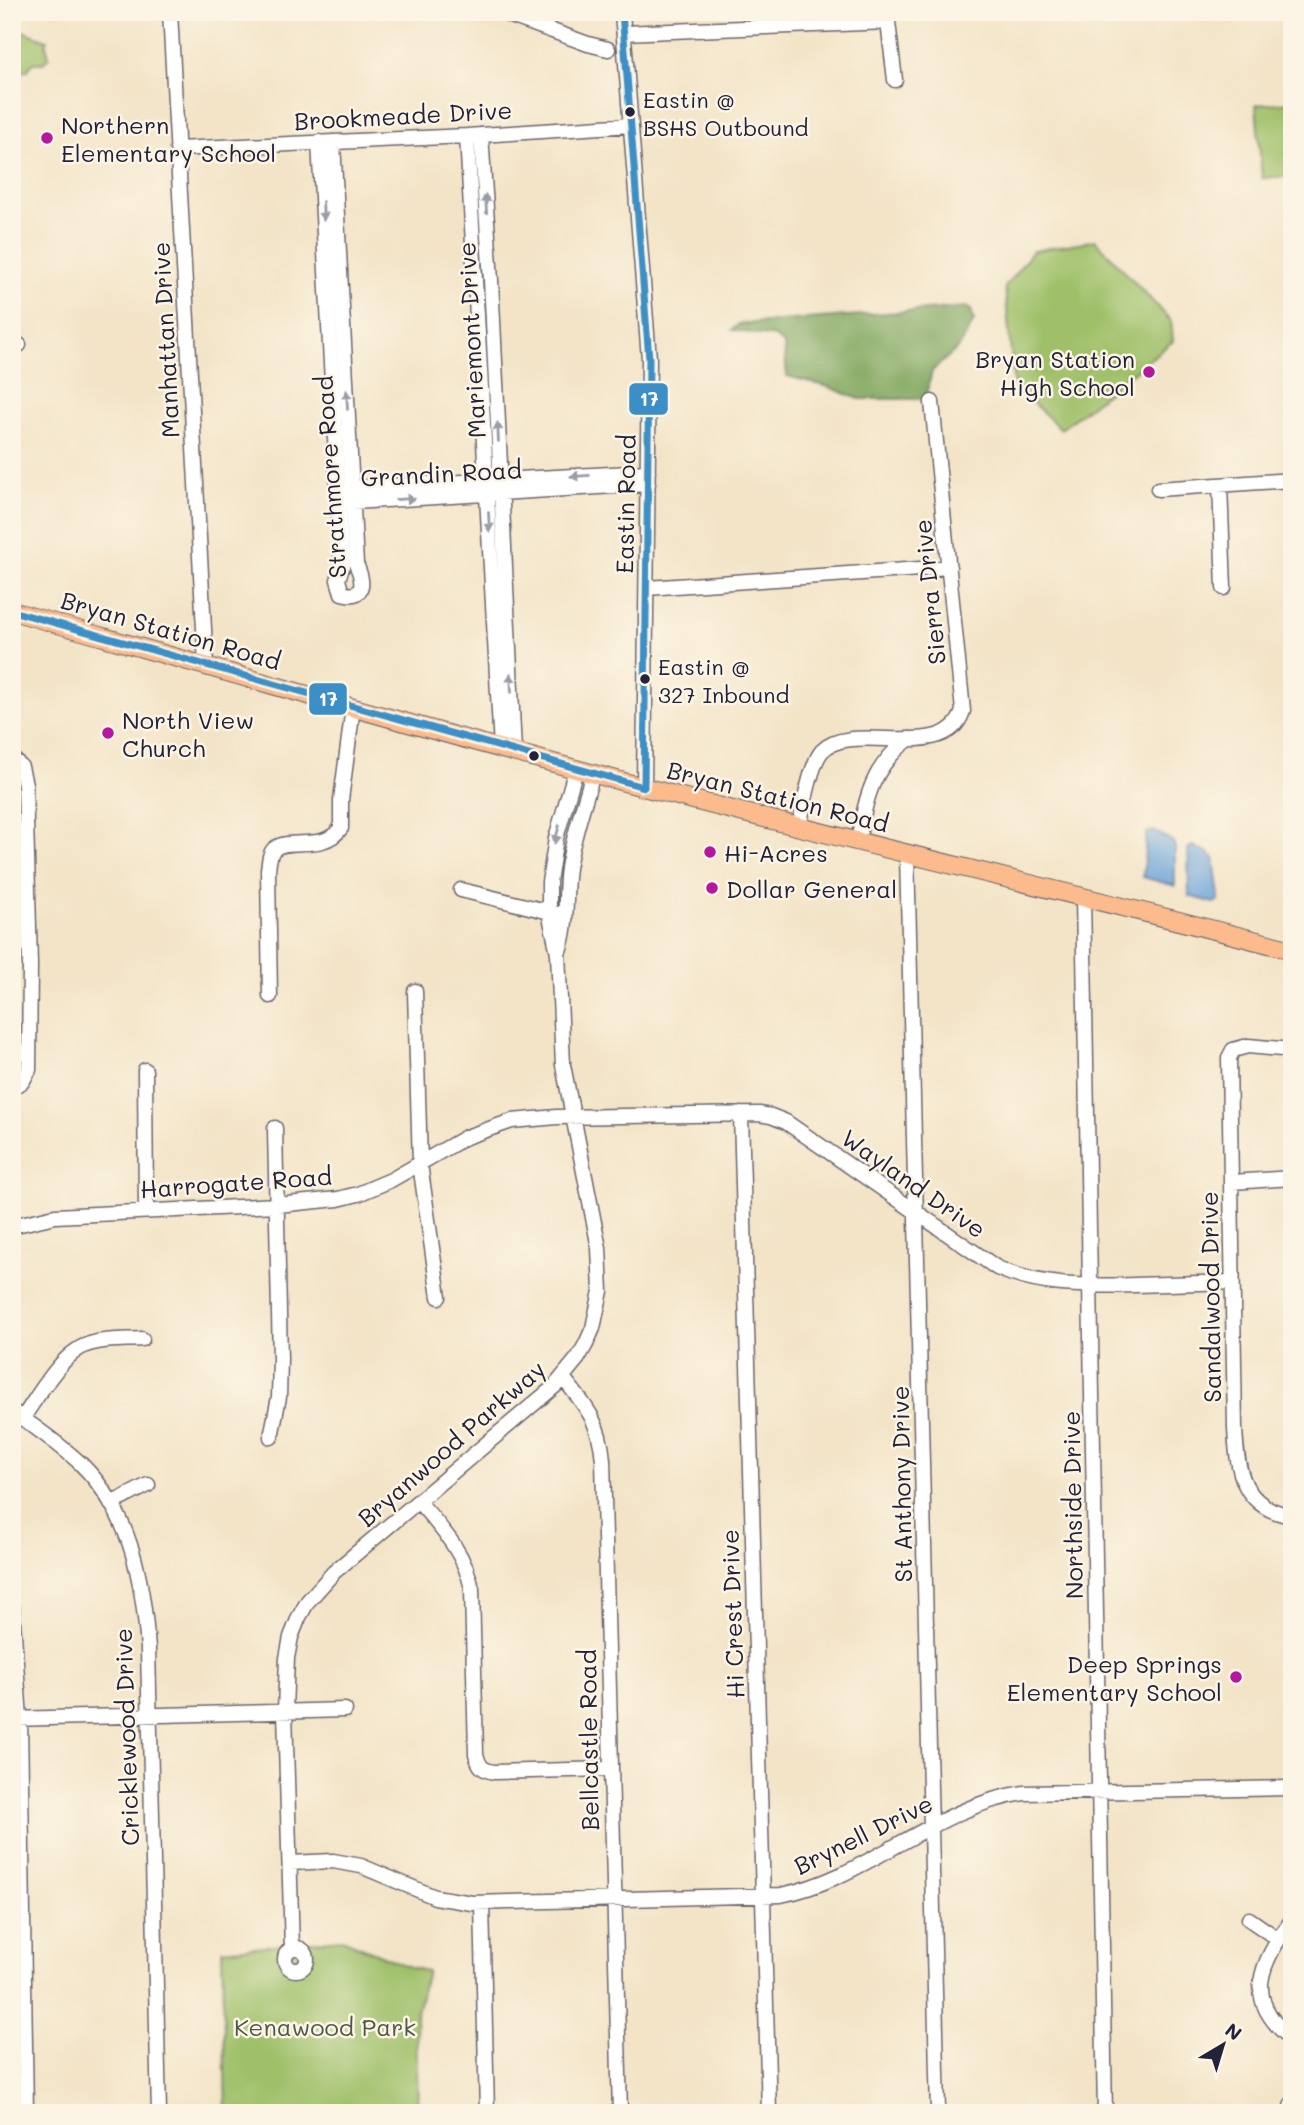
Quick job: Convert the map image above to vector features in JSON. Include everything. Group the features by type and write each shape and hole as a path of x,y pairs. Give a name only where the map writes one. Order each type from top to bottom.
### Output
{"main road":[{"name":"Bryan Station Road","path":"12,611 584,771 1292,950"}],"street":[{"name":"Manhattan Drive","path":"170,12 206,665"},
{"path":"500,12 608,49"},
{"name":"Eastin Road","path":"622,12 649,359 645,787"},
{"path":"763,29 764,12"},
{"path":"624,33 763,29 889,17 895,80"},
{"name":"Brookmeade Drive","path":"177,149 474,136 631,125"},
{"name":"Mariemont Drive","path":"474,136 508,750"},
{"name":"Strathmore Road","path":"326,142 356,564 362,580 356,594 349,595 342,593 338,580 342,566 326,142"},
{"name":"Sierra Drive","path":"799,827 816,763 825,748 839,741 909,739 944,734 957,724 963,711 932,402"},
{"name":"Grandin Road","path":"339,496 648,478"},
{"path":"1158,489 1292,480"},
{"path":"1220,485 1224,588"},
{"path":"647,588 949,567"},
{"path":"270,996 268,870 271,855 274,850 283,846 332,837 341,828 341,800 353,706"},
{"path":"858,842 873,781 884,762 909,739"},
{"path":"12,758 21,767 25,784 31,1012 29,1070 22,1082 12,1087"},
{"name":"Bryanwood Parkway","path":"292,1949 285,1711 287,1658 291,1637 308,1601 334,1573 563,1378 578,1358 598,1310 601,1291 599,1248 563,1065 558,953 549,912 551,862 584,771"},
{"name":"Bryanwood Parkway","path":"558,953 563,942 568,866 584,771"},
{"name":"St Anthony Drive","path":"907,854 938,2113"},
{"path":"461,890 566,916"},
{"name":"Northside Drive","path":"1083,896 1105,2113"},
{"path":"415,990 420,1164 439,1297"},
{"name":"Sandalwood Drive","path":"1292,1050 1248,1046 1233,1049 1228,1058 1238,1468 1241,1479 1258,1501 1270,1510 1292,1516"},
{"path":"145,1070 146,1211"},
{"name":"Wayland Drive","path":"572,1117 741,1114 771,1116 786,1122 1012,1275 1039,1283 1091,1286 1232,1282"},
{"name":"Hi Crest Drive","path":"741,1114 769,2113"},
{"name":"Harrogate Road","path":"12,1226 55,1216 276,1205 358,1194 466,1138 500,1124 524,1119 572,1117"},
{"path":"271,1437 280,1380 275,1128"},
{"path":"1232,1182 1292,1178"},
{"path":"17,1415 68,1356 79,1348 107,1341 142,1339"},
{"name":"Bellcastle Road","path":"563,1378 587,1407 602,1441 620,2113"},
{"name":"Cricklewood Drive","path":"17,1415 64,1448 83,1466 111,1504 131,1544 142,1587 148,1649 159,2113"},
{"path":"111,1504 148,1485"},
{"path":"419,1502 452,1540 470,1579 476,1754 482,1769 494,1772 611,1769"},
{"path":"12,1606 26,2113"},
{"path":"16,1719 345,1710"},
{"name":"Brynell Drive","path":"290,1863 348,1863 361,1866 450,1901 482,1903 762,1896 798,1892 829,1881 967,1808 1008,1795 1292,1788"},
{"path":"482,1903 487,2113"},
{"path":"1249,1919 1278,1939"},
{"path":"1292,1920 1278,1939 1265,1967 1261,1988 1262,2000 1273,2023 1292,2039"},
{"path":"1289,2113 1292,2104"}],"green space":[{"path":"20,30 47,40 49,57 43,63 33,63 27,71 12,72 12,36 16,36"},
{"path":"1292,102 1292,176 1262,178 1256,105"},
{"path":"1095,240 1171,321 1173,341 1061,429 1014,386 1005,287 1033,251"},
{"path":"966,307 971,310 974,321 959,347 932,371 925,399 859,399 829,387 787,376 784,344 775,337 732,330 739,324"},
{"name":"Kenawood Park","path":"342,1939 412,1968 427,1971 416,2016 418,2113 226,2113 222,1950"}],"water":[{"path":"1154,831 1172,841 1175,847 1175,886 1143,877 1147,833"},
{"path":"1192,846 1214,858 1219,900 1214,903 1189,896 1188,849"}],"transit line":[{"name":"17","path":"622,12 649,359 644,787"},
{"name":"17","path":"12,611 644,787"}],"place":[{"name":"Eastin @ BSHS Outbound","path":"630,112"},
{"name":"Northern Elementary School","path":"47,138"},
{"name":"Bryan Station High School","path":"1149,372"},
{"name":"Eastin @ 327 Inbound","path":"645,679"},
{"name":"North View Church","path":"108,733"},
{"name":"Hi-Acres","path":"710,852"},
{"name":"Dollar General","path":"712,888"},
{"name":"Deep Springs Elementary School","path":"1236,1677"}]}
